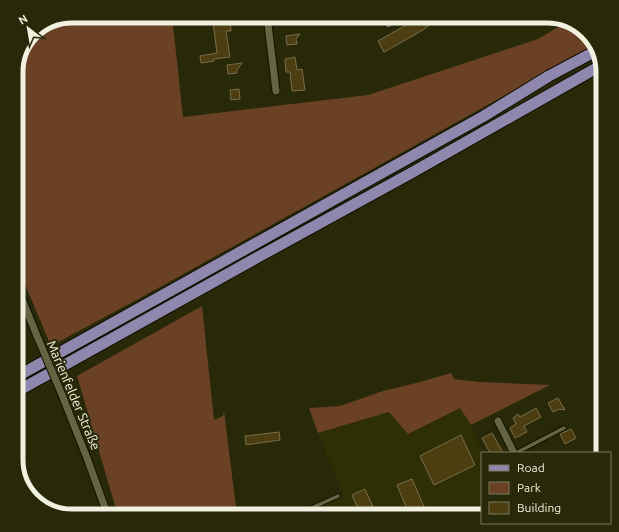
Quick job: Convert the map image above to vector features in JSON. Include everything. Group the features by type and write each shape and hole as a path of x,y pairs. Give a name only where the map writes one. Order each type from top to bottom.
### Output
{"main road":[{"path":"23,373 484,116 549,76 592,53"},
{"path":"23,388 251,260 420,168 596,68"}],"street":[{"path":"267,23 276,91"},
{"name":"Marienfelder Straße","path":"23,301 90,463 106,509"},
{"path":"498,421 514,452"}],"lane":[{"path":"517,452 564,428"},
{"path":"309,509 338,496"}],"shaded area":[{"path":"460,407 471,425 483,452 481,452 481,509 313,509 343,495 318,433 389,412 408,434"}],"green space":[{"path":"65,23 173,23 183,117 368,95 538,39 561,25 574,31 586,42 590,48 142,297 51,346 23,279 23,68 29,48 48,48 48,30"},
{"path":"202,306 214,420 223,416 224,411 236,509 116,509 77,376"},
{"path":"451,373 454,379 479,382 550,385 471,425 460,408 408,434 389,412 318,433 309,408 340,406 383,391"}],"building":[{"path":"213,23 230,23 231,31 226,31 230,57 214,59 214,61 201,63 200,56 217,53"},
{"path":"411,23 432,23 423,30 384,52 378,41 408,24 409,25"},
{"path":"300,34 296,39 297,44 287,45 286,36"},
{"path":"295,57 297,70 302,69 305,90 292,91 290,72 286,72 285,59"},
{"path":"242,63 237,70 237,73 228,74 227,65"},
{"path":"239,89 240,99 231,100 230,90"},
{"path":"558,398 565,410 559,409 553,412 548,403"},
{"path":"536,408 541,417 524,426 527,432 515,438 510,428 516,424 513,418 518,414 520,417"},
{"path":"571,429 576,438 565,444 560,434"},
{"path":"279,432 280,440 246,445 245,436"},
{"path":"492,433 502,452 489,452 482,438"},
{"path":"461,435 475,465 434,485 420,456"},
{"path":"412,479 425,509 407,509 397,485"},
{"path":"365,489 374,509 358,509 352,495"}]}
